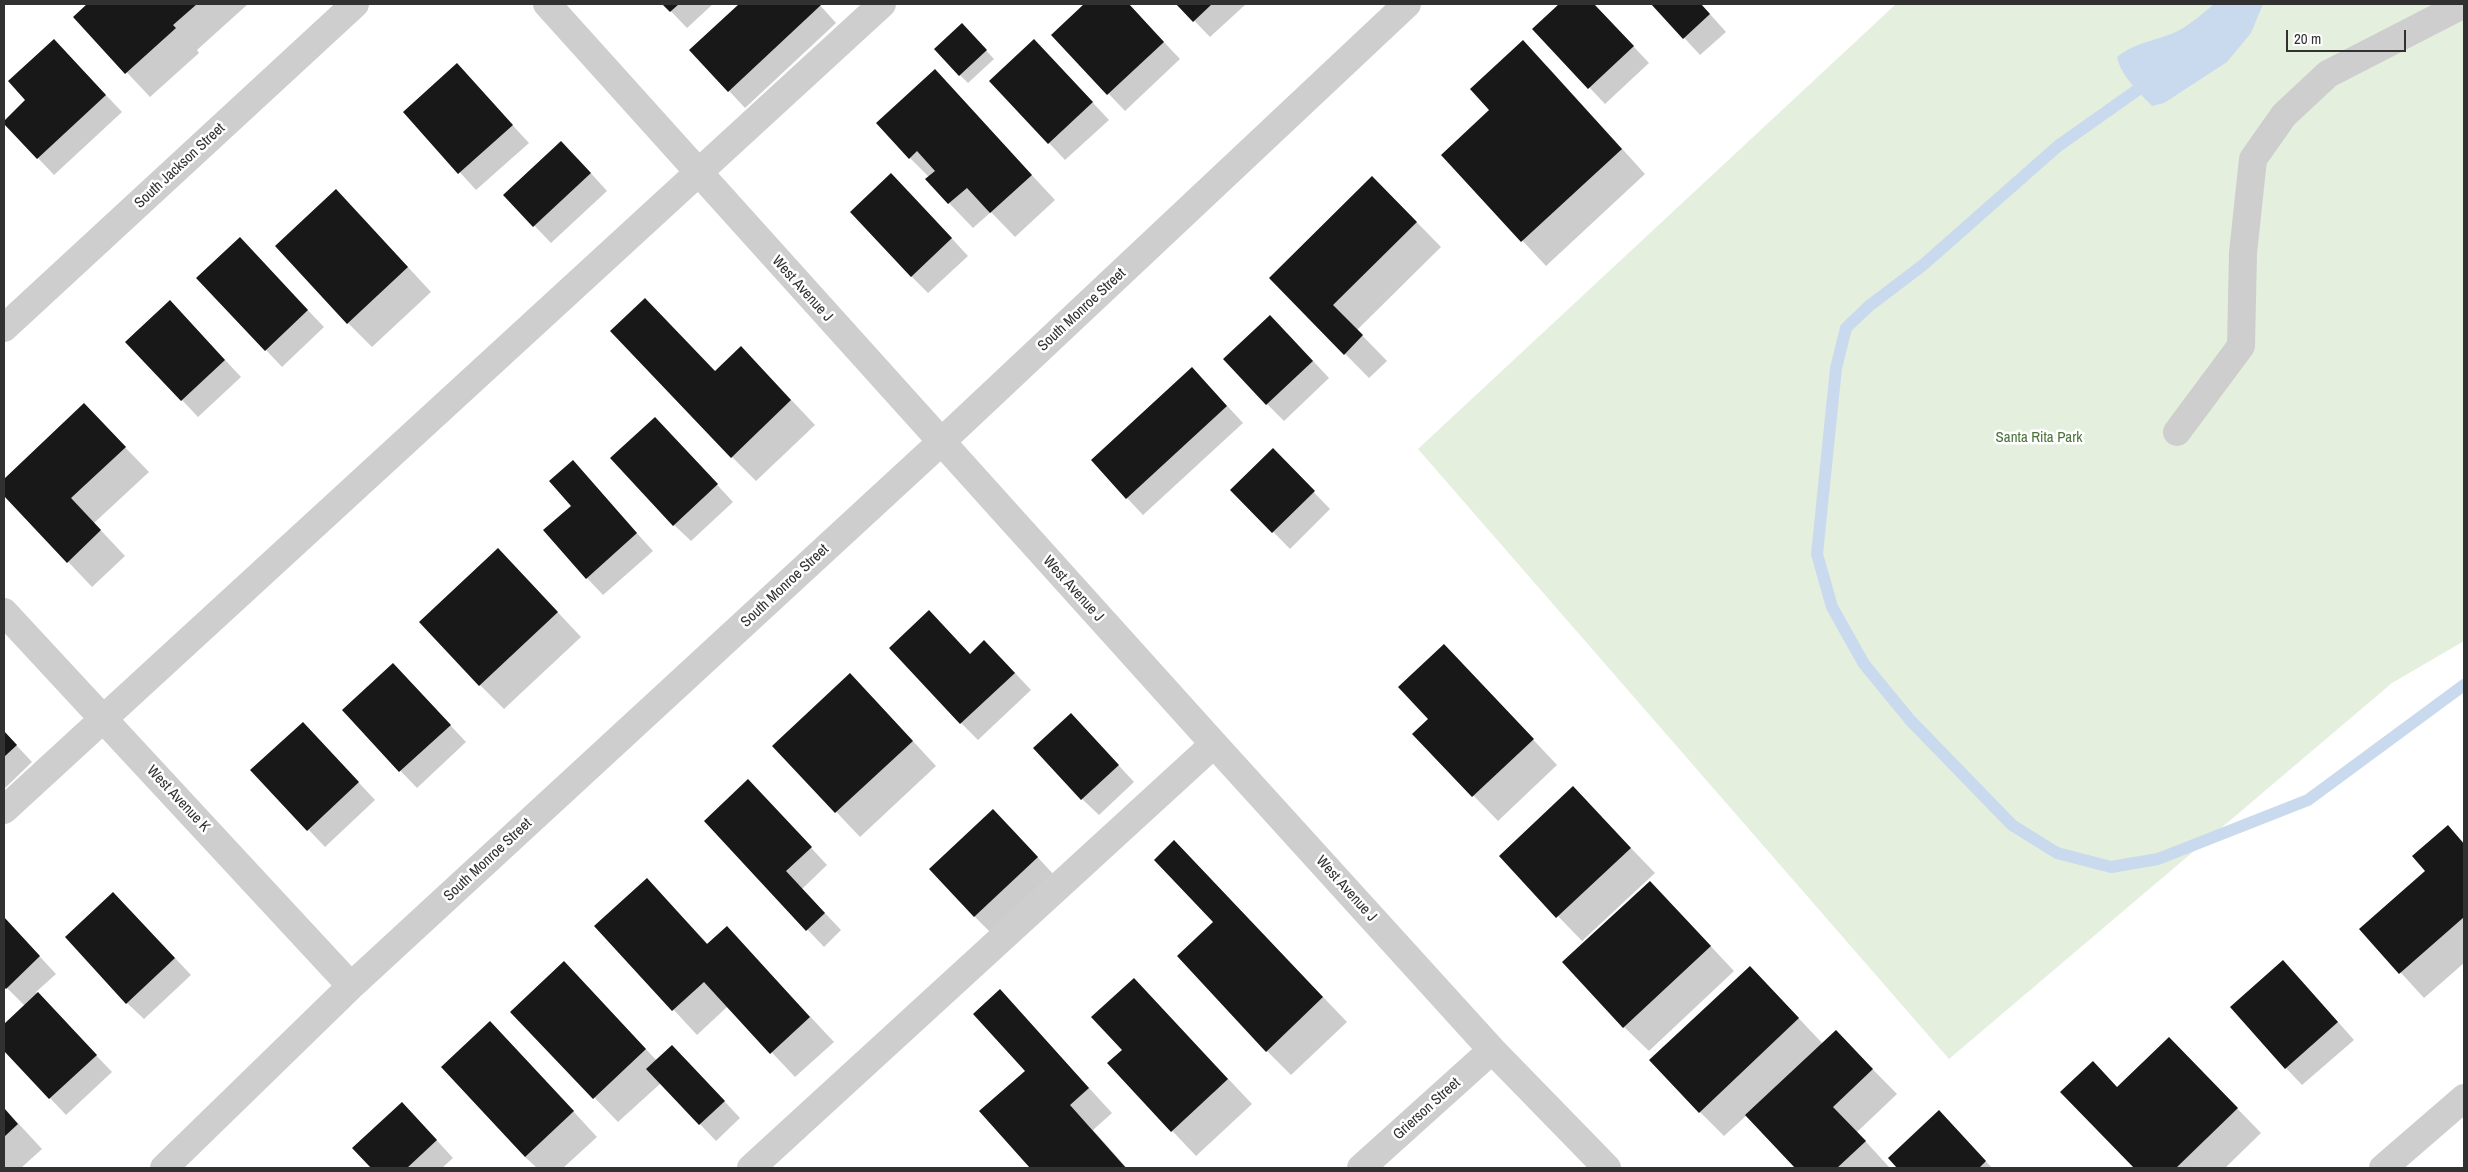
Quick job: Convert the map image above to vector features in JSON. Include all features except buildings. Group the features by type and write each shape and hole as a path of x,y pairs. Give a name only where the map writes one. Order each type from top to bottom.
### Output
{"street":[{"name":"South Jackson Street","path":"4,328 355,4"},
{"name":"West Avenue J","path":"547,4 940,443 1492,1050 1607,1168"},
{"path":"4,810 882,4"},
{"name":"South Monroe Street","path":"164,1168 351,986 940,443 1408,4"},
{"path":"2177,432 2241,346 2243,253 2253,159 2284,115 2328,74 2464,4"},
{"name":"West Avenue K","path":"4,612 351,986"},
{"path":"751,1168 1214,744"},
{"name":"Grierson Street","path":"1361,1168 1492,1050"},
{"path":"2383,1168 2464,1098"}],"green space":[{"name":"Santa Rita Park","path":"1896,4 2464,4 2464,641 2392,683 1949,1059 1418,449"}],"water":[{"path":"2214,4 2263,4 2251,33 2227,62 2164,103 2152,106 2126,77 2117,57 2136,46 2183,28"}],"waterway":[{"path":"2150,81 2058,146 1923,265 1869,306 1846,328 1836,368 1817,554 1832,607 1864,664 1910,720 2012,825 2057,853 2111,867 2158,859 2308,800 2464,685"}]}
